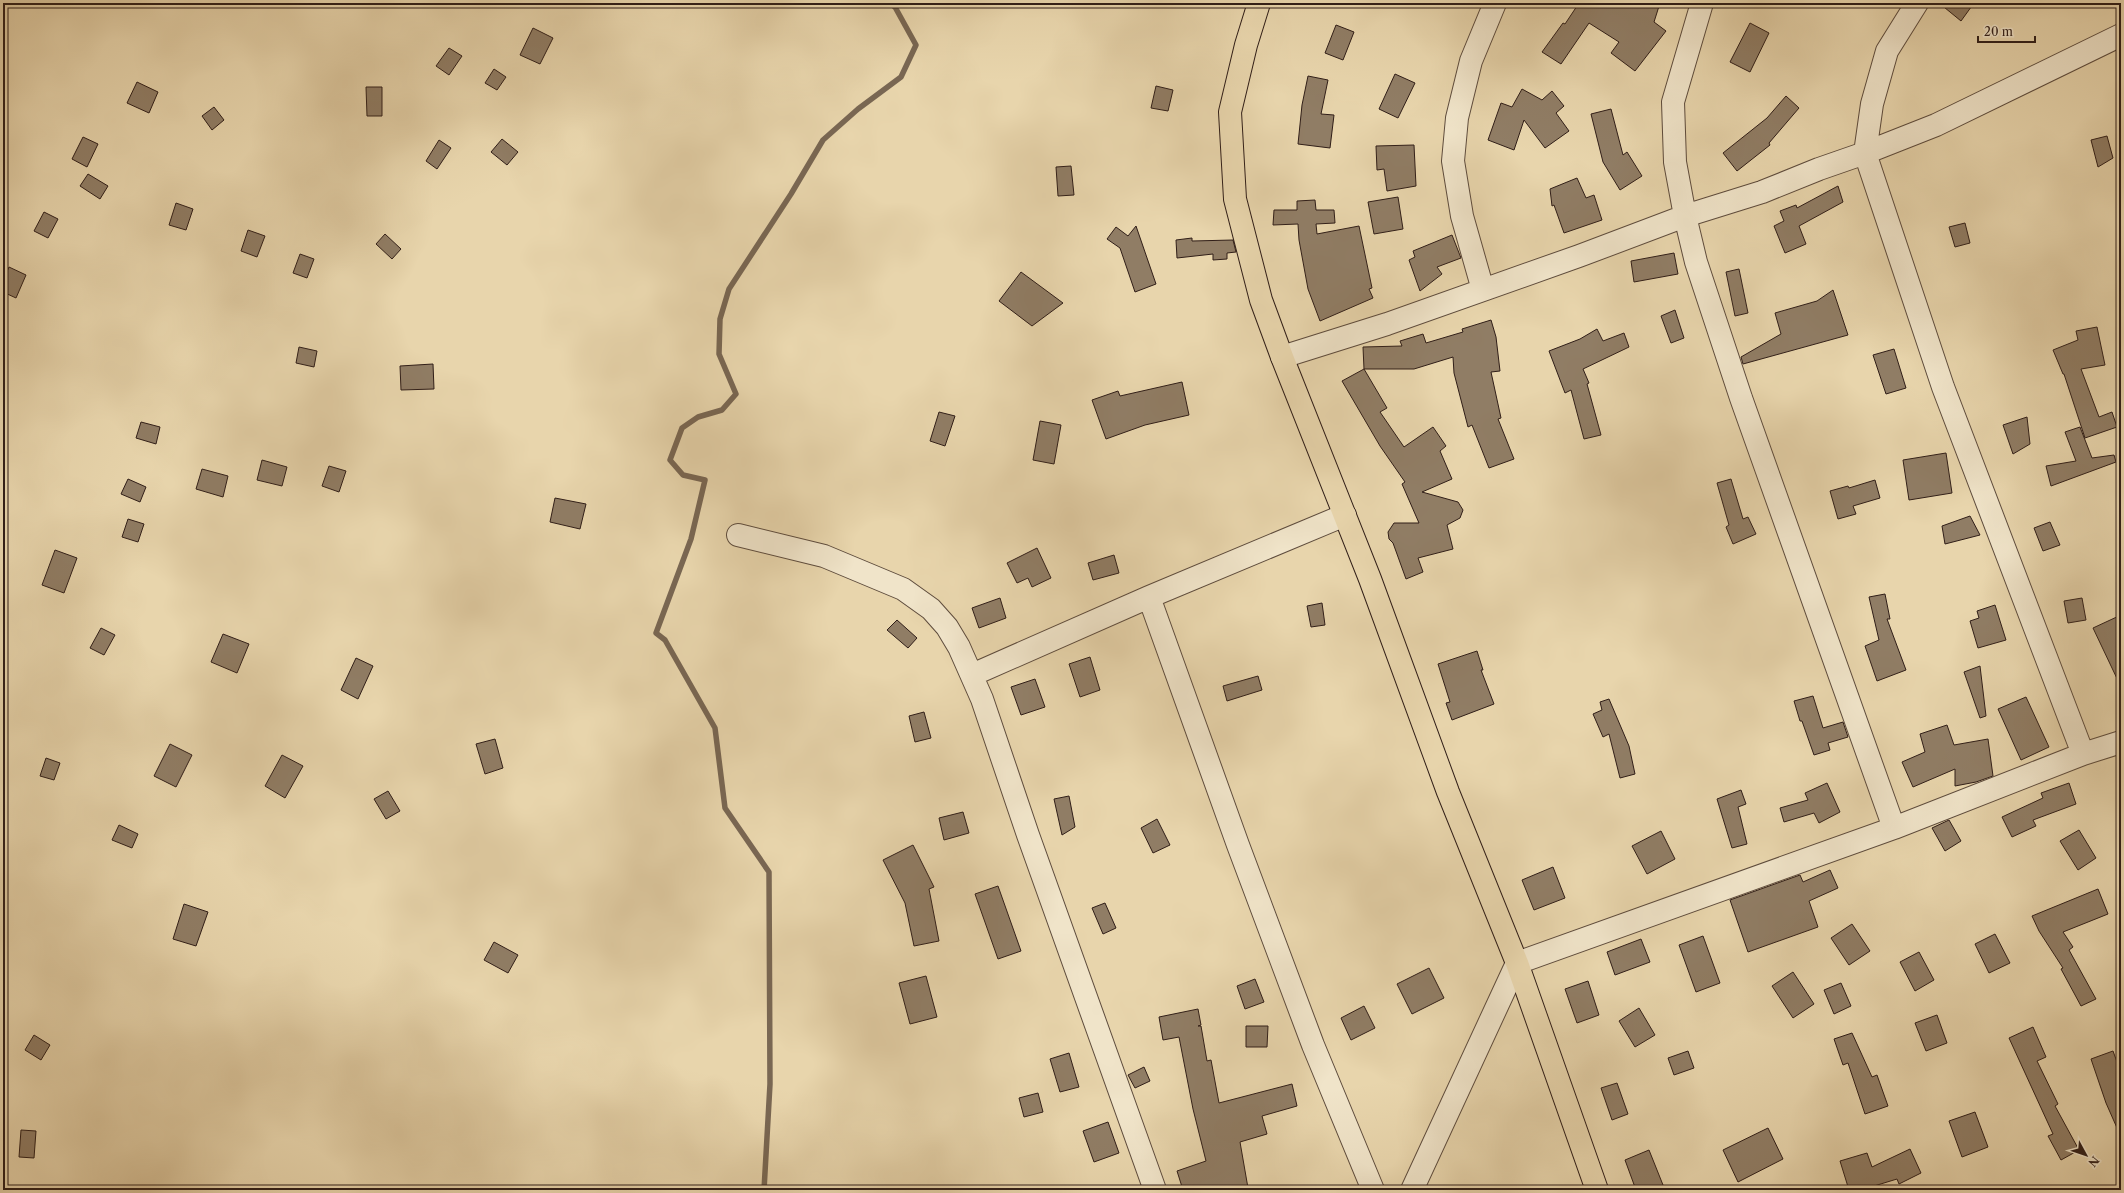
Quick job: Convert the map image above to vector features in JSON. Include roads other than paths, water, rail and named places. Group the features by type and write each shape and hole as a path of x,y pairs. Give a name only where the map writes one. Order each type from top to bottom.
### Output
{"main road":[{"path":"1259,3 1246,45 1230,112 1235,199 1261,300 1345,515 1448,792 1517,962 1598,1190"}],"street":[{"path":"1483,290 1462,216 1453,162 1457,118 1471,61 1495,3"},
{"path":"1702,3 1673,102 1675,162 1685,216 1696,262 1741,398 1894,828"},
{"path":"1917,3 1887,51 1872,104 1865,153 1943,387 2083,754"},
{"path":"1282,357 1387,324 1685,216 1762,192 1819,169 1865,153 1936,125 2121,35"},
{"path":"972,675 1149,597 1345,515"},
{"path":"738,535 824,556 904,589 931,609 948,627 972,675 982,699 1028,836 1155,1190"},
{"path":"1149,597 1238,845 1310,1038 1373,1190"},
{"path":"1412,1190 1517,962 1894,828 2083,754 2121,742"}],"waterway":[{"path":"764,1190 770,1084 769,872 725,808 715,728 665,640 656,633 691,539 705,480 683,475 670,460 682,428 698,417 722,410 736,394 719,354 720,319 729,289 791,194 823,140 858,109 901,77 916,45 895,7 890,3"}]}
